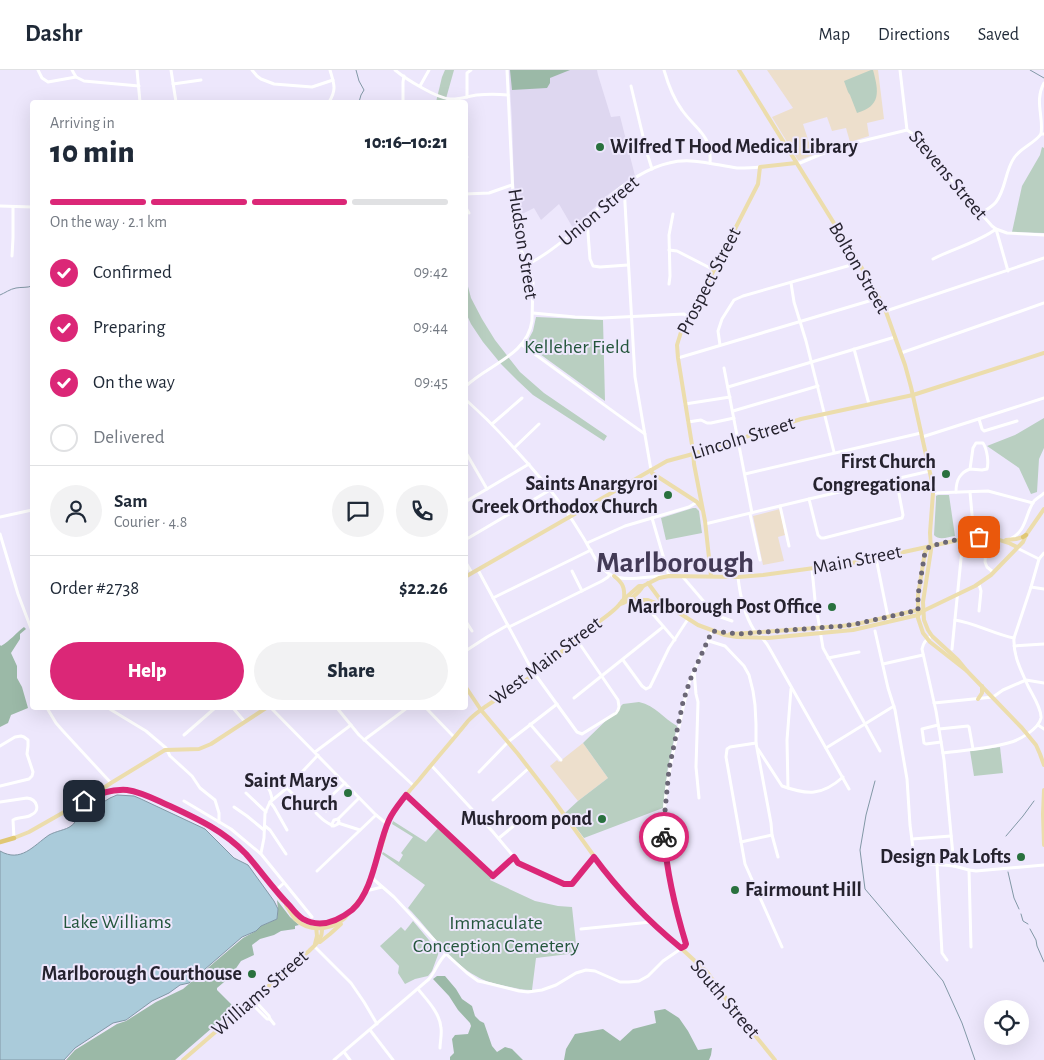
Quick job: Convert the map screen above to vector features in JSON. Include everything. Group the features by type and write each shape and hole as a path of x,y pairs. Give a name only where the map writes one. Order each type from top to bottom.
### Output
{"highway":[{"path":"0,842 14,838"}],"main road":[{"name":"Bolton Street","path":"739,70 886,311 908,372 930,471 933,492 930,546"},
{"name":"Union Street","path":"760,167 796,162"},
{"name":"Prospect Street","path":"711,576 705,524 678,358 678,340 758,184 760,167"},
{"name":"Lincoln Street","path":"468,575 667,461 785,424 913,395 1044,353"},
{"path":"651,470 652,473 697,502 702,510"},
{"path":"1002,540 1016,540 1024,536 1044,509"},
{"path":"712,631 734,634 820,628 918,613 958,596 978,584 1023,542 1024,536"},
{"name":"Main Street","path":"669,576 738,577 812,569 843,565 974,537 1002,540 1017,547"},
{"path":"930,546 931,550 923,598 923,611 928,630 1027,734 1036,745 1044,766"},
{"path":"930,546 925,552 918,595 920,626 927,638 936,647 967,671"},
{"path":"612,575 622,584 626,599 648,600 671,608"},
{"name":"West Main Street","path":"316,926 322,926 334,921 350,911 357,903 371,877 392,815 406,795 471,717 535,673 640,586 669,576"},
{"path":"648,583 660,600 688,619 712,631 734,636 762,638 853,630 888,619"},
{"path":"978,699 982,693 982,686"},
{"name":"South Street","path":"468,690 481,710 529,768 606,874 632,904 707,972 732,1007 776,1060"},
{"path":"103,793 105,787 167,750 204,747 263,710"},
{"path":"14,838 103,793 120,790 138,793 158,800 212,826 224,834 240,848 275,891 302,919 316,926"},
{"path":"1044,790 1044,845"},
{"path":"314,946 336,930 350,911"},
{"path":"322,926 335,925 344,919"},
{"name":"Williams Street","path":"314,946 316,926"},
{"name":"Williams Street","path":"183,1060 314,946 322,935 322,926"}],"street":[{"path":"38,70 42,78 48,82 76,77"},
{"path":"72,70 76,77 84,81 139,86"},
{"path":"137,70 140,100"},
{"path":"171,70 176,100"},
{"path":"252,70 261,79 274,84 312,87 333,80"},
{"path":"330,70 334,91 330,100"},
{"path":"395,70 445,99 484,94 508,95"},
{"path":"420,86 429,70"},
{"path":"467,97 467,74 471,70"},
{"name":"Hudson Street","path":"468,385 522,345 529,333 533,314 533,282 522,256 519,243 512,185 507,70"},
{"path":"664,70 677,103 708,141 710,163"},
{"name":"Stevens Street","path":"900,70 907,130 913,134 980,214 996,229 1014,234 1044,235"},
{"path":"403,100 404,76"},
{"path":"173,84 201,80"},
{"path":"980,214 998,199 1011,164 1017,154 1042,134 1040,96 1044,83"},
{"path":"631,86 652,169"},
{"name":"Union Street","path":"796,162 800,163 858,142 907,130"},
{"name":"Union Street","path":"527,264 550,252 613,194 652,169 670,162 686,161 738,168 760,167"},
{"path":"468,194 489,193 512,185"},
{"path":"624,186 635,377 651,470"},
{"path":"0,206 30,207"},
{"path":"12,256 13,207"},
{"path":"669,284 669,235 673,214"},
{"path":"587,219 590,259 593,266 628,265"},
{"path":"933,259 996,229 1008,270"},
{"path":"669,250 677,251 714,270"},
{"path":"886,311 1044,258"},
{"path":"720,345 718,336 719,326 734,300 858,263"},
{"path":"791,283 794,302 818,386 834,452"},
{"path":"678,358 879,298"},
{"path":"901,353 1044,303"},
{"path":"533,314 588,318 684,314 689,318"},
{"path":"728,387 895,337"},
{"path":"522,345 645,434"},
{"path":"854,349 869,404"},
{"path":"724,368 760,560"},
{"path":"733,411 818,386"},
{"path":"685,404 730,397"},
{"path":"492,424 522,398"},
{"path":"745,474 834,452 922,435 1044,398"},
{"path":"468,402 492,424 529,464 570,517 601,566 612,575 638,578 657,575 669,576 652,518"},
{"path":"468,405 474,407"},
{"path":"688,422 701,420 707,423 734,418"},
{"path":"979,419 984,432 1017,421"},
{"path":"514,448 539,424"},
{"path":"956,492 956,481 962,473 970,469 987,469 985,444 976,444 973,448 970,469"},
{"path":"468,456 487,489"},
{"path":"468,500 529,464"},
{"path":"705,524 930,471"},
{"path":"809,499 818,535 824,538 902,518 904,515 896,478"},
{"path":"468,538 550,490"},
{"path":"933,492 988,491 1033,503"},
{"path":"970,492 974,537"},
{"path":"1002,540 1014,537 1020,532 1033,503 1044,493"},
{"path":"587,543 625,526 697,502"},
{"path":"780,506 789,546"},
{"path":"0,518 30,510"},
{"path":"0,534 14,585 30,626"},
{"path":"987,538 985,562 987,567 993,572"},
{"path":"952,649 962,550 960,539"},
{"name":"Main Street","path":"1017,547 1039,559"},
{"path":"493,598 591,550"},
{"path":"943,753 1007,744 1016,741 1038,725 1041,720 1040,712 1018,662 1014,638 1039,559 1044,553"},
{"path":"876,558 888,619"},
{"path":"468,566 472,573"},
{"path":"812,569 823,648 880,751"},
{"path":"478,570 535,673 578,732 582,734 618,710 619,704 577,640"},
{"path":"572,571 582,591"},
{"path":"468,649 508,626 612,575"},
{"path":"682,576 712,611 718,616 732,621"},
{"path":"738,577 746,614 757,633 771,651 849,789"},
{"path":"638,578 648,583"},
{"path":"978,584 981,591 980,611"},
{"path":"1031,587 1044,589"},
{"path":"645,605 675,640"},
{"path":"623,660 642,686 646,689 650,687 669,648 688,619"},
{"path":"955,620 1014,638"},
{"path":"468,625 472,631"},
{"path":"574,698 663,627"},
{"path":"371,877 394,897 446,954 478,980 528,992 553,986 574,974 586,970 595,971 620,982 639,981 646,978 661,962 686,944 677,917 670,883 664,830 665,811 671,760 683,702 694,670 712,631"},
{"path":"875,631 894,706 907,779 913,848 918,860 922,863 954,866 969,870 1044,864"},
{"path":"932,636 927,638 922,646 943,753 954,866"},
{"path":"708,640 725,646 744,666 749,675 755,704 756,742 772,835 778,857"},
{"path":"1014,646 1044,644"},
{"path":"828,658 858,652"},
{"path":"883,664 923,655"},
{"path":"694,670 698,702 696,767 699,798"},
{"path":"934,703 993,697 1003,690 1026,680 1044,682"},
{"path":"788,788 787,740 792,687"},
{"path":"479,772 508,742 557,704"},
{"path":"826,748 894,706"},
{"path":"48,710 63,732 111,783"},
{"path":"111,710 158,740 170,756 192,776 197,785 215,800 219,822"},
{"path":"184,736 212,710"},
{"path":"235,710 245,722"},
{"path":"273,710 376,815 388,824"},
{"path":"340,710 364,740 414,786"},
{"path":"364,740 404,710"},
{"path":"428,710 454,737"},
{"path":"530,724 561,760"},
{"path":"271,801 287,788 317,754 351,725"},
{"path":"1038,725 1044,729"},
{"path":"941,742 924,743 922,729 968,726 973,748"},
{"path":"0,746 15,737 21,736 28,740 27,754 33,772 29,779 0,786"},
{"path":"756,742 730,747 726,752 745,864 782,947"},
{"path":"757,748 782,786 805,792 818,792 843,778"},
{"path":"431,765 499,838 518,863 564,884 572,884 594,857"},
{"path":"493,800 529,768"},
{"path":"257,781 269,789 271,793 271,801 266,812 261,854"},
{"path":"287,788 306,808 313,802 328,799 345,783"},
{"path":"246,793 266,812"},
{"path":"406,795 493,876 514,857"},
{"path":"0,802 32,798 37,806 34,814 31,816 13,820 14,838"},
{"path":"316,813 332,826 336,825 359,798"},
{"path":"319,800 326,811"},
{"path":"184,801 242,837 261,854 312,917"},
{"path":"271,801 287,830"},
{"path":"234,808 265,830"},
{"path":"317,871 376,815"},
{"path":"338,821 360,830"},
{"path":"499,838 516,824"},
{"path":"265,826 270,830 286,854"},
{"path":"741,842 772,835"},
{"path":"912,839 951,836"},
{"path":"937,865 942,953 947,960"},
{"path":"969,870 971,947"},
{"path":"275,891 284,883"},
{"path":"364,892 382,887"},
{"path":"581,930 651,922"},
{"path":"314,946 351,983 377,1024"},
{"path":"334,1060 418,990 432,976 442,957 446,954"},
{"path":"418,990 432,1006 440,1021 442,1029 440,1048"},
{"path":"252,1000 256,1004 255,1007 274,1024"},
{"path":"370,1030 393,1060"},
{"path":"344,1052 350,1060"}],"shaded area":[{"path":"509,70 597,70 611,117 620,116 635,176 610,193 573,228 559,204 541,220 534,208 518,216 514,183"},
{"path":"767,70 878,70 884,119 867,123 869,136 850,142 846,128 832,131 827,117 803,124 813,155 798,160 772,117 793,108"},
{"path":"780,509 785,535 778,537 784,561 763,565 753,516"},
{"path":"583,743 608,778 578,801 550,766 557,760 559,762"}],"green space":[{"path":"445,70 454,70 446,100 436,100"},
{"path":"510,70 570,70 550,78 547,88 512,90"},
{"path":"873,70 876,85 876,97 870,106 857,113 844,81"},
{"path":"1042,147 1044,148 1044,233 1012,232 1022,186 1040,155"},
{"path":"468,286 471,298 482,319 495,340 520,372 544,393 607,436 604,441 533,395 501,364 468,318"},
{"name":"Kelleher Field","path":"536,317 603,320 605,401 526,344 533,331"},
{"path":"1044,418 1044,448 1039,459 1037,492 1031,494 1019,468 987,446 1015,435"},
{"path":"949,495 955,536 941,538 934,535 936,496"},
{"path":"693,508 699,511 702,533 666,540 661,518"},
{"path":"24,627 26,629 20,634 20,639 11,653 17,666 17,678 22,687 28,708 11,715 8,723 0,727 0,645 7,642"},
{"path":"639,702 655,709 677,726 668,767 663,808 584,838 565,813 608,778 583,743 623,704"},
{"path":"1000,747 1003,773 974,776 970,751"},
{"name":"Immaculate Conception Cemetery","path":"393,821 426,842 438,828 492,877 490,880 535,901 572,907 577,953 536,958 532,990 491,983 466,970 408,908 425,885 382,854 383,852 399,862 403,855 401,853 413,837 392,824"},
{"path":"277,900 299,925 295,926 295,929 281,931 260,939 252,945 254,955 241,961 230,977 217,988 235,1008 175,1060 66,1060 75,1050 117,1024 126,1021 156,1002 183,989 243,938 261,926 277,919"},
{"path":"413,921 439,952 432,971 428,976 405,984 398,973 399,966 380,946 401,927 405,931"},
{"path":"437,976 445,976 462,999 472,1006 475,1016 484,1023 492,1046 497,1052 505,1047 512,1049 523,1060 450,1060 454,1053 452,1039 455,1035 468,1034 471,1026 449,996 433,979"},
{"path":"665,1009 679,1018 698,1050 712,1048 709,1060 564,1060 566,1049 575,1034 603,1029 620,1041 633,1029 656,1023 654,1011"}],"water":[{"name":"Lake Williams","path":"117,795 134,796 205,829 234,858 248,865 274,901 278,909 277,919 242,937 189,983 180,985 152,1001 126,1020 113,1023 75,1048 64,1060 0,1060 0,851 14,855 26,852 49,835 69,827 79,817"}],"waterway":[{"path":"356,70 364,90 360,100"},
{"path":"1030,70 1044,78"},
{"path":"0,295 14,289 30,286"},
{"path":"875,781 866,815 860,850 865,889 943,981 962,1023 975,1060"},
{"path":"1006,836 1034,801"},
{"path":"1008,872 1014,898 1019,909"},
{"path":"1021,914 1023,921 1028,924"},
{"path":"1030,929 1044,962"}],"way so far":[{"path":"664,837 669,769 683,702 690,680 712,631 738,634 842,626 918,610 918,595 925,552 930,546 979,537"}],"place":[{"name":"Wilfred T Hood Medical Library","path":"600,147"},
{"name":"First Church Congregational","path":"946,474"},
{"name":"Saints Anargyroi Greek Orthodox Church","path":"668,495"},
{"name":"Marlborough Post Office","path":"832,607"},
{"name":"Saint Marys Church","path":"348,793"},
{"name":"Mushroom pond","path":"602,819"},
{"name":"Design Pak Lofts","path":"1021,857"},
{"name":"Fairmount Hill","path":"735,890"},
{"name":"Marlborough Courthouse","path":"252,974"}],"district":[{"name":"Marlborough","path":"675,563"}],"route":[{"path":"84,801 110,791 129,791 152,798 197,818 218,830 240,848 298,916 316,924 322,924 342,917 361,898 370,880 389,820 406,795 493,876 514,857 518,863 564,884 572,884 594,857 636,908 681,948 686,944 677,917 670,883 664,837"}]}
